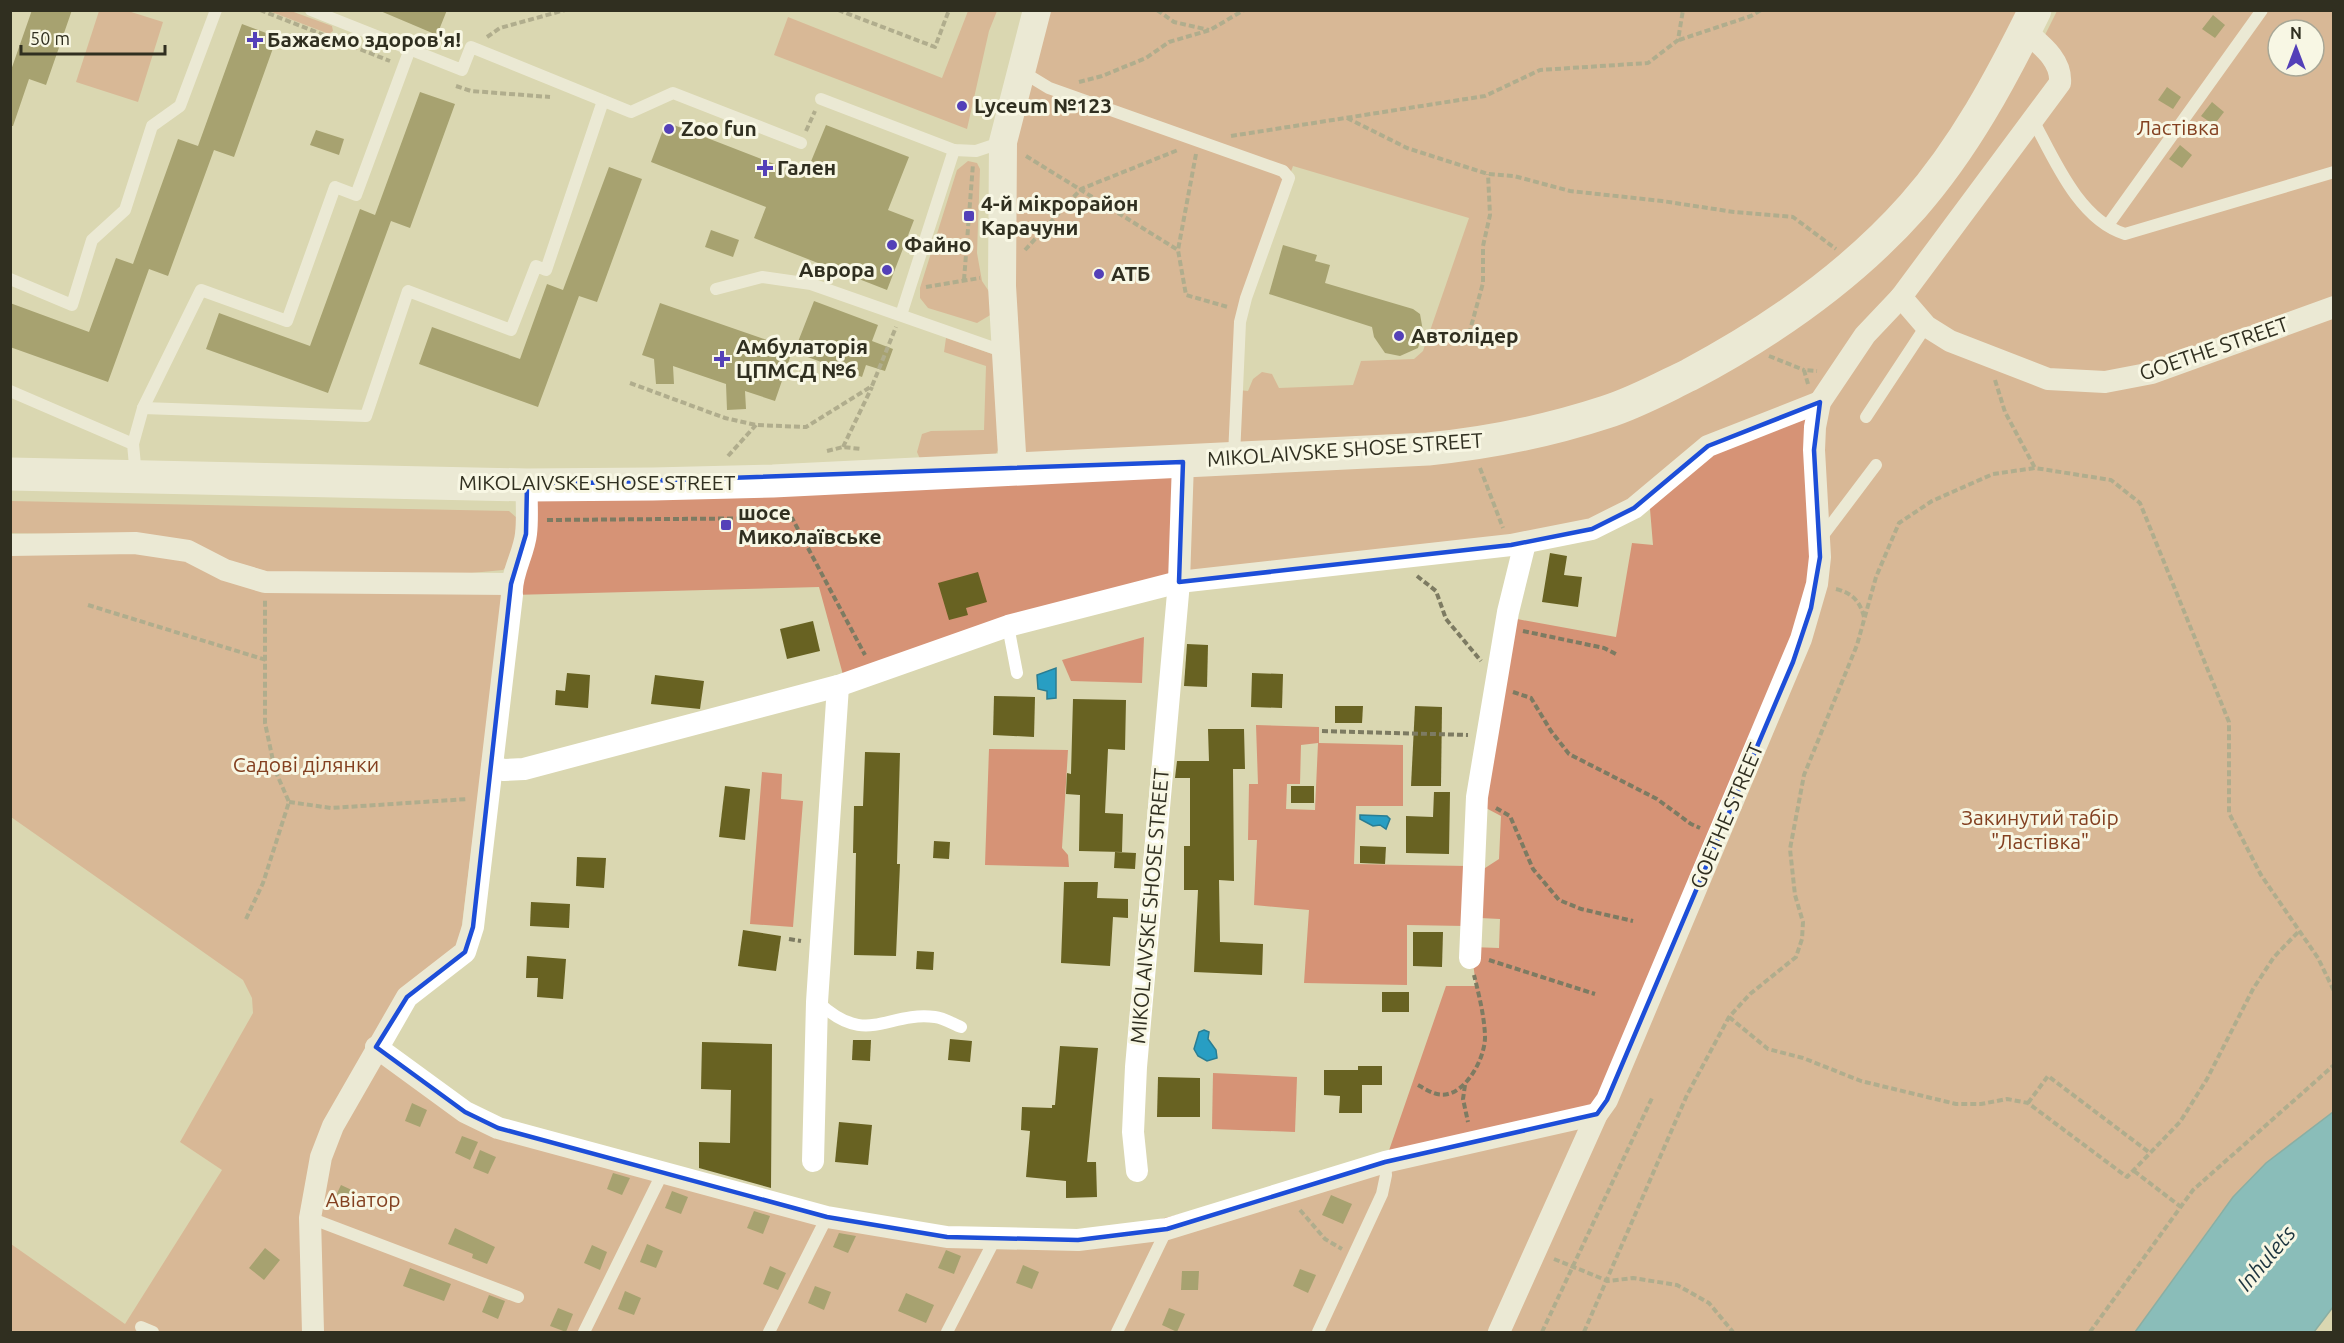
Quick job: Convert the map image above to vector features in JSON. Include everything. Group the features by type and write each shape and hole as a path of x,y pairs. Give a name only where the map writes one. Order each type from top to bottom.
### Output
{"main road":[{"name":"MIKOLAIVSKE SHOSE STREET","path":"10,474 527,485 773,481 1183,462 1234,457 1473,444 1551,429 1608,411 1658,391 1770,328 1814,298 1857,263 1914,205 1953,155 1998,82 2030,21"}],"street":[{"path":"1013,470 1002,275 1003,142 1037,10"},
{"name":"GOETHE STREET","path":"1498,1332 1598,1114 1607,1100 1793,662 1814,597 1820,539 1814,450 1820,402 1865,335 1900,297 2056,90 2061,73 2030,21"},
{"name":"GOETHE STREET","path":"1900,297 1926,326 1950,341 1988,357 2048,379 2105,382 2152,373 2334,307"},
{"path":"492,767 504,770 524,769 838,686 1008,626 1179,582 1518,544 1592,529 1612,520 1649,497 1708,446 1820,402"},
{"name":"MIKOLAIVSKE SHOSE STREET","path":"1137,1171 1133,1132 1136,1067 1179,582 1183,462"},
{"path":"313,1332 310,1218 313,1191 333,1126 376,1047 407,997 465,952 473,927 513,595 511,584 519,566 526,520 527,485"},
{"path":"1470,958 1470,859 1477,798 1518,544"},
{"path":"10,545 145,545 188,551 225,570 265,582 511,584"},
{"path":"813,1161 817,1002 838,686"},
{"path":"376,1047 465,1112 498,1128 827,1217 947,1237 1078,1240 1167,1229 1385,1162 1598,1114"}],"lane":[{"path":"10,279 72,304 92,240 125,210 152,126 180,106 216,10"},
{"path":"311,10 462,70 471,47 631,112 673,93 801,143"},
{"path":"2108,225 2262,10"},
{"path":"136,477 133,444 143,408 201,290 287,321 335,188 356,195 410,50"},
{"path":"1020,70 1049,88 1283,171 1289,178 1246,297 1240,322 1234,457"},
{"path":"820,99 954,150 976,151 1003,142"},
{"path":"143,408 366,416 408,291 511,330 536,266 546,270 603,101"},
{"path":"2033,120 2070,189 2108,225 2125,234 2334,172"},
{"path":"901,315 954,150"},
{"path":"716,288 762,277 811,284 1005,352"},
{"path":"1866,417 1926,326"},
{"path":"10,391 133,444"},
{"path":"1820,539 1876,465"},
{"path":"1008,626 1017,673"},
{"path":"817,1002 831,1014 851,1024 872,1026 915,1017 937,1017 962,1027"},
{"path":"1318,1332 1382,1194 1386,1175 1385,1162"},
{"path":"584,1332 663,1172"},
{"path":"769,1332 827,1217"},
{"path":"310,1218 518,1296"},
{"path":"1117,1332 1167,1229"},
{"path":"947,1332 994,1239"},
{"path":"141,1327 153,1332"}],"path":[{"path":"481,40 500,28 565,10"},
{"path":"838,10 934,47 949,10"},
{"path":"1157,10 1174,22 1210,30"},
{"path":"1049,88 1102,76 1146,58 1169,42 1210,30 1244,10"},
{"path":"1678,40 1683,10"},
{"path":"910,287 920,288 1002,275 1081,189 1198,141 1485,96 1540,70 1648,63 1678,40 1751,16 1761,10"},
{"path":"801,143 820,99"},
{"path":"1347,117 1407,148 1488,174 1514,176 1570,191 1734,212 1793,217 1857,263"},
{"path":"1198,141 1178,250 1186,295 1243,311"},
{"path":"1003,142 1178,250"},
{"path":"1469,334 1483,283 1483,246 1490,215 1488,174"},
{"path":"843,447 872,386 901,315"},
{"path":"1988,357 2005,412 2035,468"},
{"path":"630,382 725,418 756,425 806,427 872,386"},
{"path":"724,461 756,425"},
{"path":"1473,444 1488,493 1518,544"},
{"path":"1584,1332 1687,1095 1729,1017 1750,994 1796,957 1802,939 1803,922 1795,895 1790,849 1802,786 1857,645 1876,577 1899,523 1932,501 1993,474 2035,468 2110,480 2140,503 2229,722 2229,813 2261,876 2318,958 2334,991"},
{"path":"526,520 792,518 874,672"},
{"path":"1400,558 1405,571 1436,591 1446,619 1470,651 1488,666 1498,668"},
{"path":"246,919 263,883 290,802 275,770 265,723 265,582"},
{"path":"1814,597 1830,589 1848,592 1861,606 1865,618"},
{"path":"88,605 266,660"},
{"path":"1505,626 1546,638 1604,648 1618,655"},
{"path":"1494,690 1526,694 1569,754 1658,799 1691,824 1720,834"},
{"path":"1322,731 1486,735"},
{"path":"290,802 331,808 490,798"},
{"path":"1477,798 1510,816 1533,869 1559,900 1581,909 1634,921"},
{"path":"1729,1017 1768,1049 1803,1058 1861,1081 1956,1104 1981,1104 2007,1098 2028,1103 2127,1178 2180,1122 2207,1079 2253,989 2274,957 2300,931"},
{"path":"1473,1142 1463,1100 1465,1085 1482,1056 1485,1037 1470,958 1526,970 1595,994"},
{"path":"2090,1332 2193,1190 2334,1065"},
{"path":"2028,1103 2048,1076 2150,1153"},
{"path":"1418,1085 1440,1095 1449,1094 1465,1085"},
{"path":"1542,1332 1652,1098"},
{"path":"2134,1171 2181,1207"},
{"path":"1270,1197 1287,1199 1301,1211 1325,1239 1354,1256"},
{"path":"1535,1252 1608,1281 1633,1278 1677,1285 1710,1303 1733,1332"}],"highlighted area":[{"path":"1820,402 1814,450 1820,557 1811,608 1793,662 1607,1100 1597,1114 1385,1162 1167,1229 1078,1240 947,1237 827,1217 498,1128 465,1112 376,1047 407,997 465,952 473,927 511,584 526,534 527,485 1183,462 1179,582 1511,545 1592,529 1634,508 1708,446"}],"green space":[{"path":"2035,10 2040,45 2057,11 2333,11 2333,1119 2222,1211 2135,1332 11,1332 11,1244 125,1324 222,1170 180,1142 253,1013 252,998 243,980 11,817 11,551 131,551 184,559 224,579 499,593 503,598 459,948 376,1047 465,1112 811,1213 1078,1240 1385,1162 1446,986 1476,986 1471,947 1499,948 1500,919 1480,918 1482,870 1499,859 1501,816 1484,807 1517,619 1616,637 1632,543 1653,545 1649,497 1613,520 1179,582 845,682 819,587 512,595 527,485 1013,469 1001,213 1037,11","holes":["1293,166 1469,218 1423,351 1414,359 1361,361 1353,385 1279,388 1272,374 1262,372 1253,379 1248,391 1238,390 1246,297"]},
{"path":"99,11 128,11 163,22 138,102 76,82"},
{"path":"269,11 291,11 332,26 333,31 329,34"},
{"path":"968,11 997,11 989,31 967,129 774,55 788,17 942,78"},
{"path":"968,161 977,163 980,169 977,253 982,281 992,296 992,314 977,323 928,308 920,298 920,288 957,170"},
{"path":"946,338 998,356 999,448 996,454 920,459 917,452 922,434 931,431 984,430 986,366 944,352"},
{"path":"11,501 509,511 517,518 513,560 503,570 461,574 269,572 143,536 11,533"},
{"path":"1144,637 1142,683 1071,681 1062,660"},
{"path":"1256,725 1319,727 1319,743 1403,745 1403,806 1356,806 1354,864 1467,866 1465,926 1407,925 1407,985 1304,983 1309,910 1254,905 1257,840 1248,840 1249,784 1258,784","holes":["1318,743 1315,810 1286,809 1287,784 1300,784 1301,745"]},
{"path":"989,749 1068,750 1062,848 1068,855 1069,867 985,865"},
{"path":"762,772 782,774 781,799 803,801 793,927 750,924"},
{"path":"1213,1073 1297,1077 1295,1132 1212,1129"}],"water":[{"path":"1056,668 1056,698 1047,699 1047,691 1038,689 1037,675"},
{"path":"1360,815 1387,816 1390,819 1386,829 1380,825 1373,826 1360,819"},
{"path":"1204,1030 1209,1032 1208,1039 1216,1050 1217,1058 1207,1061 1198,1056 1194,1049 1199,1032"},
{"name":"Inhulets","path":"2333,1112 2333,1307 2314,1332 2135,1332 2233,1197 2266,1163"}],"building":[{"path":"32,10 72,10 46,85 29,79 13,126 10,126 10,73"},
{"path":"378,10 447,10 437,35"},
{"path":"2213,15 2225,25 2215,38 2202,29"},
{"path":"242,24 277,37 234,157 214,150 168,276 149,269 108,382 10,347 10,303 89,332 116,258 133,264 178,139 198,146"},
{"path":"2167,87 2181,97 2173,109 2158,100"},
{"path":"420,92 455,104 410,228 391,221 328,393 206,349 219,313 310,346 360,209 375,215"},
{"path":"2212,102 2224,112 2214,125 2201,116"},
{"path":"666,122 805,176 826,125 909,157 888,210 914,220 887,290 754,238 766,207 651,162"},
{"path":"316,130 344,139 339,155 310,145"},
{"path":"2180,145 2192,155 2182,168 2169,159"},
{"path":"609,167 642,179 597,302 579,296 538,407 419,364 432,327 520,359 547,284 563,290"},
{"path":"711,230 739,240 733,257 705,247"},
{"path":"1283,245 1317,255 1315,261 1330,265 1325,283 1413,309 1420,314 1423,331 1418,348 1400,356 1385,353 1374,337 1372,327 1269,294"},
{"path":"814,301 878,325 872,341 893,349 885,371 866,365 862,377 794,352"},
{"name":"Амбулаторія ЦПМСД №6","path":"660,303 793,349 775,401 745,391 746,409 727,410 726,384 673,366 674,384 656,384 654,359 642,355"},
{"path":"1550,553 1567,556 1564,575 1582,577 1578,607 1542,602"},
{"path":"978,572 987,602 966,608 968,615 949,620 938,583"},
{"path":"813,621 820,651 787,659 780,629"},
{"path":"1187,644 1208,645 1207,687 1184,686"},
{"path":"567,673 590,675 588,708 555,705 556,690 565,691"},
{"path":"1252,673 1283,674 1282,708 1251,707"},
{"path":"655,675 704,681 700,709 651,704"},
{"path":"994,696 1035,697 1034,737 993,735"},
{"path":"1073,699 1126,700 1125,750 1108,749 1105,813 1123,814 1122,852 1079,851 1080,795 1066,794 1067,773 1071,774"},
{"path":"1335,706 1363,706 1362,723 1335,723"},
{"path":"1415,706 1442,707 1441,786 1411,786"},
{"path":"1208,729 1244,729 1245,769 1233,769 1234,881 1219,880 1220,942 1263,944 1262,975 1194,972 1198,890 1184,890 1184,846 1190,846 1190,778 1175,778 1177,761 1209,761"},
{"path":"865,752 900,753 897,864 900,864 896,956 854,955 856,853 853,853 854,806 863,806"},
{"path":"725,786 750,789 745,840 719,837"},
{"path":"1291,786 1314,786 1314,803 1291,803"},
{"path":"1434,792 1450,792 1449,854 1406,853 1406,816 1433,817"},
{"path":"934,841 950,842 949,859 933,858"},
{"path":"1360,846 1386,847 1385,864 1360,863"},
{"path":"1115,852 1136,853 1135,869 1114,868"},
{"path":"577,857 606,858 604,888 576,886"},
{"path":"1064,882 1098,882 1097,898 1128,899 1128,918 1113,917 1110,966 1061,963"},
{"path":"531,902 570,904 569,928 530,926"},
{"path":"743,930 781,936 776,971 738,966"},
{"path":"1413,932 1443,932 1442,967 1413,966"},
{"path":"917,951 934,952 933,970 916,969"},
{"path":"527,956 566,959 563,999 537,997 538,978 526,978"},
{"path":"1382,992 1409,992 1409,1012 1382,1012"},
{"path":"950,1039 972,1041 970,1062 948,1060"},
{"path":"853,1040 871,1040 870,1061 852,1060"},
{"path":"702,1042 772,1044 771,1188 699,1168 699,1142 730,1143 731,1090 701,1089"},
{"path":"1060,1046 1098,1048 1087,1162 1096,1162 1097,1197 1066,1198 1066,1181 1026,1177 1030,1131 1021,1130 1022,1107 1052,1108 1052,1105 1055,1105"},
{"path":"1358,1066 1382,1066 1382,1085 1362,1085 1362,1113 1339,1113 1340,1096 1324,1095 1324,1070 1358,1070"},
{"path":"1158,1077 1200,1078 1200,1117 1157,1117"},
{"path":"412,1103 427,1110 420,1127 405,1121"},
{"path":"839,1122 872,1125 868,1165 835,1162"},
{"path":"462,1136 478,1142 470,1160 455,1153"},
{"path":"480,1150 496,1157 488,1174 473,1168"},
{"path":"613,1173 630,1178 622,1195 607,1189"},
{"path":"341,1185 356,1192 349,1209 333,1202"},
{"path":"672,1191 688,1197 681,1214 665,1208"},
{"path":"1331,1195 1352,1204 1343,1224 1322,1215"},
{"path":"754,1211 770,1216 763,1234 747,1228"},
{"path":"455,1228 495,1247 487,1264 472,1258 473,1254 448,1244"},
{"path":"839,1233 856,1236 848,1253 833,1247"},
{"path":"647,1244 663,1251 656,1268 640,1262"},
{"path":"592,1245 607,1252 600,1270 584,1263"},
{"path":"265,1248 280,1260 264,1280 249,1268"},
{"path":"946,1250 961,1256 954,1274 938,1268"},
{"path":"1023,1265 1039,1272 1032,1289 1016,1283"},
{"path":"770,1266 786,1273 778,1290 763,1284"},
{"path":"410,1268 451,1284 444,1301 403,1286"},
{"path":"1300,1269 1316,1275 1308,1293 1293,1286"},
{"path":"1182,1271 1199,1271 1198,1290 1181,1290"},
{"path":"815,1286 831,1292 824,1310 808,1303"},
{"path":"625,1291 641,1298 634,1315 618,1309"},
{"path":"906,1293 934,1305 926,1323 898,1311"},
{"path":"489,1295 505,1301 498,1319 482,1312"},
{"path":"558,1308 573,1314 566,1332 550,1326"},
{"path":"1169,1308 1185,1314 1177,1332 1162,1325"}],"place":[{"name":"Бажаємо здоров'я!","path":"255,40"},
{"name":"Lyceum №123","path":"962,106"},
{"name":"Zoo fun","path":"669,129"},
{"name":"Гален","path":"765,168"},
{"name":"4-й мікрорайон Карачуни","path":"969,216"},
{"name":"Файно","path":"892,245"},
{"name":"Аврора","path":"887,270"},
{"name":"АТБ","path":"1099,274"},
{"name":"Автолідер","path":"1399,336"},
{"name":"Амбулаторія ЦПМСД №6","path":"722,359"},
{"name":"шосе Миколаївське","path":"726,525"}],"park label":[{"name":"Ластівка","path":"2178,128"},
{"name":"Садові ділянки","path":"306,765"},
{"name":"Закинутий табір \"Ластівка\"","path":"2040,830"},
{"name":"Авіатор","path":"363,1200"}]}
